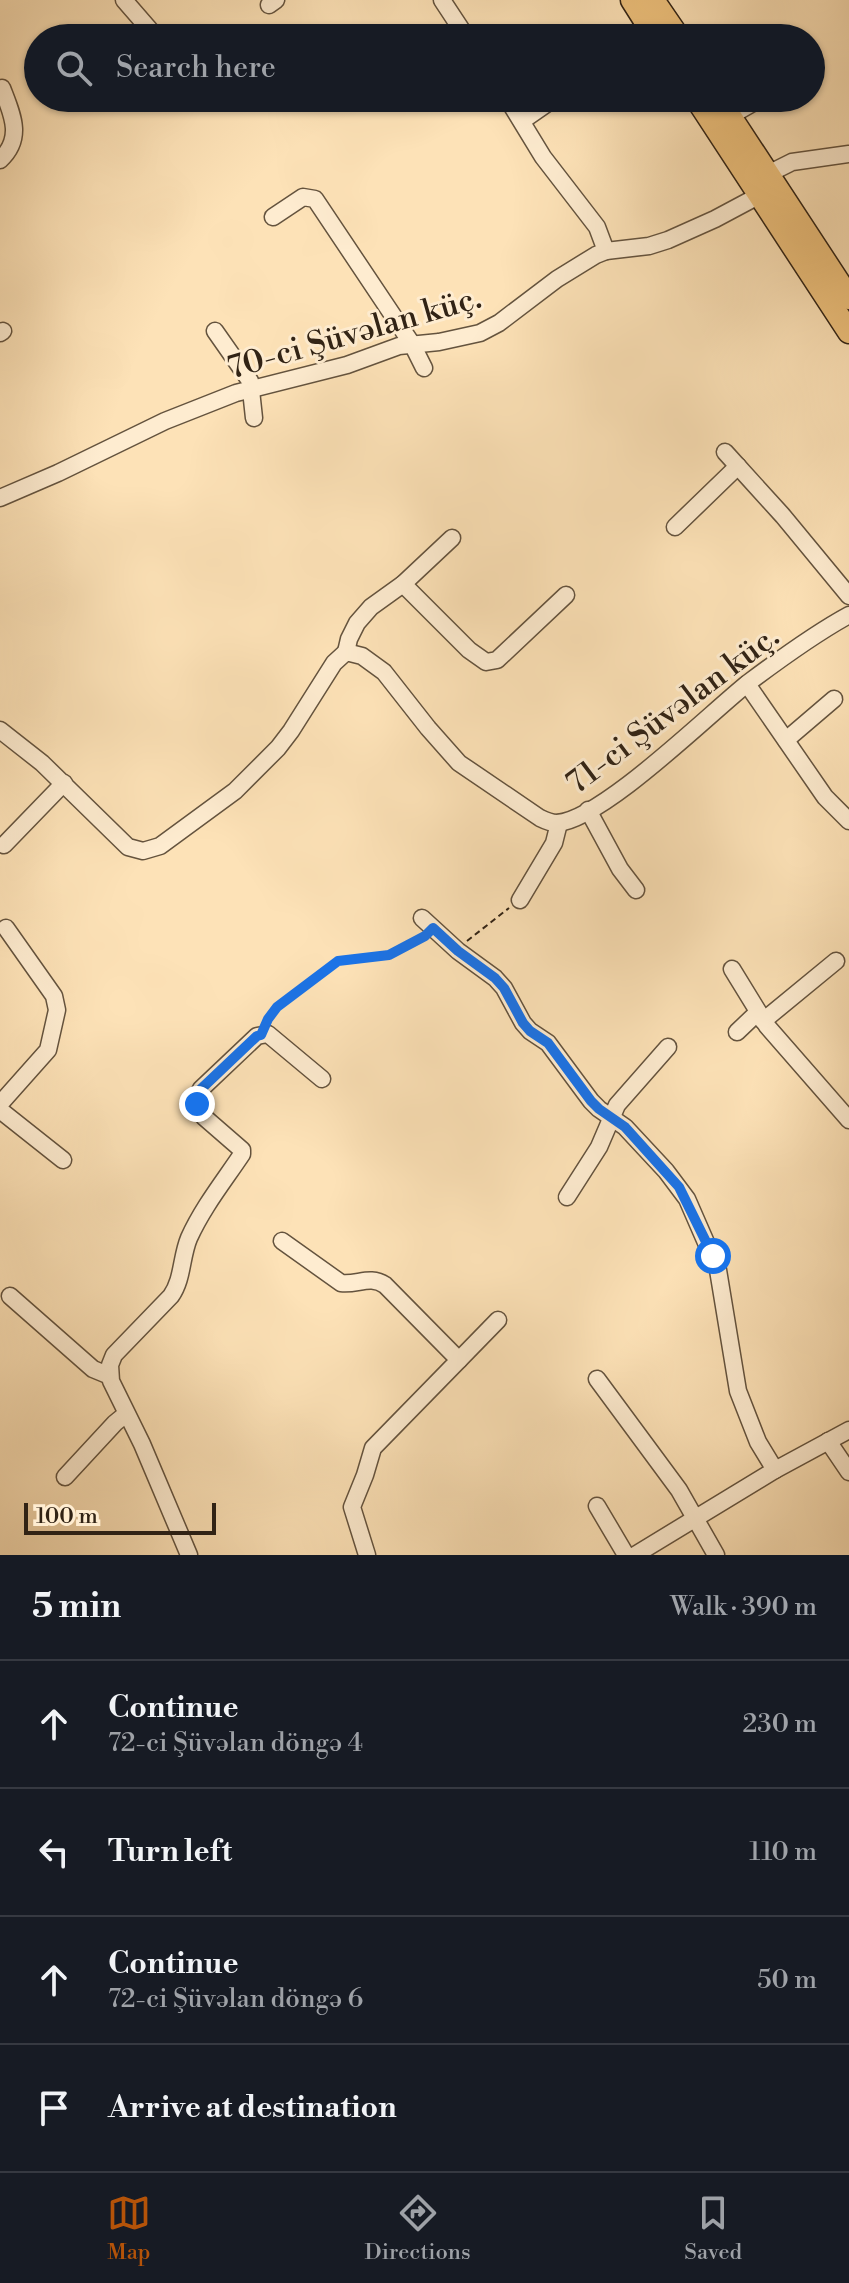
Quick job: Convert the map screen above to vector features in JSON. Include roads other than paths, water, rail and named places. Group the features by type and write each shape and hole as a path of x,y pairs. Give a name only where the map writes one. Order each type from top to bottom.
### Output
{"main road":[{"path":"632,0 641,24"},
{"path":"653,0 669,24"},
{"path":"705,112 849,332"},
{"path":"727,112 849,298"}],"street":[{"path":"124,0 145,24"},
{"path":"442,0 458,24"},
{"path":"0,160 15,137 2,88"},
{"path":"516,112 543,157 592,220 606,251"},
{"path":"522,121 535,112"},
{"path":"768,174 792,162 849,154"},
{"name":"70-ci Şüvəlan küç.","path":"0,498 165,421 252,389 347,365 399,346 439,342 488,329 582,262 606,251 649,246 668,240 760,195"},
{"path":"273,217 303,197 315,199 412,344 424,368"},
{"path":"215,331 245,372 252,389 254,418"},
{"path":"725,452 849,596"},
{"path":"675,527 738,466"},
{"path":"0,730 64,783 128,847 143,851 160,846 223,801 258,770 291,731 334,663 346,652 352,632 364,615 452,538"},
{"path":"403,584 458,640 486,662 492,663 566,595"},
{"name":"71-ci Şüvəlan küç.","path":"346,652 362,656 384,672 459,763 540,818 559,823 575,818 617,793 747,684 849,615"},
{"path":"747,684 825,797 849,821"},
{"path":"786,740 834,699"},
{"path":"4,845 64,783"},
{"path":"588,810 620,869 636,890"},
{"path":"520,900 554,843 559,823"},
{"path":"428,923 458,951 495,978 530,1031 548,1043 599,1109 625,1127 679,1187 718,1270 738,1391 758,1442 775,1470"},
{"path":"6,928 54,996 57,1010 48,1050 0,1107 63,1160"},
{"path":"737,1032 836,961"},
{"path":"732,969 761,1017 849,1120"},
{"path":"189,1555 110,1376 110,1365 114,1355 177,1287 191,1234 222,1179 242,1154 240,1148 200,1111 197,1097 201,1089 257,1036 268,1034 322,1079"},
{"path":"567,1197 599,1147 617,1105 668,1047"},
{"path":"282,1241 341,1283 377,1280 385,1285 459,1360"},
{"path":"10,1296 93,1369 110,1376"},
{"path":"367,1555 352,1507 373,1448 498,1320"},
{"path":"597,1379 652,1452 696,1518 716,1555"},
{"path":"65,1477 126,1414"},
{"path":"635,1555 775,1470 849,1430"},
{"path":"828,1441 849,1472"},
{"path":"597,1506 626,1555"}]}
